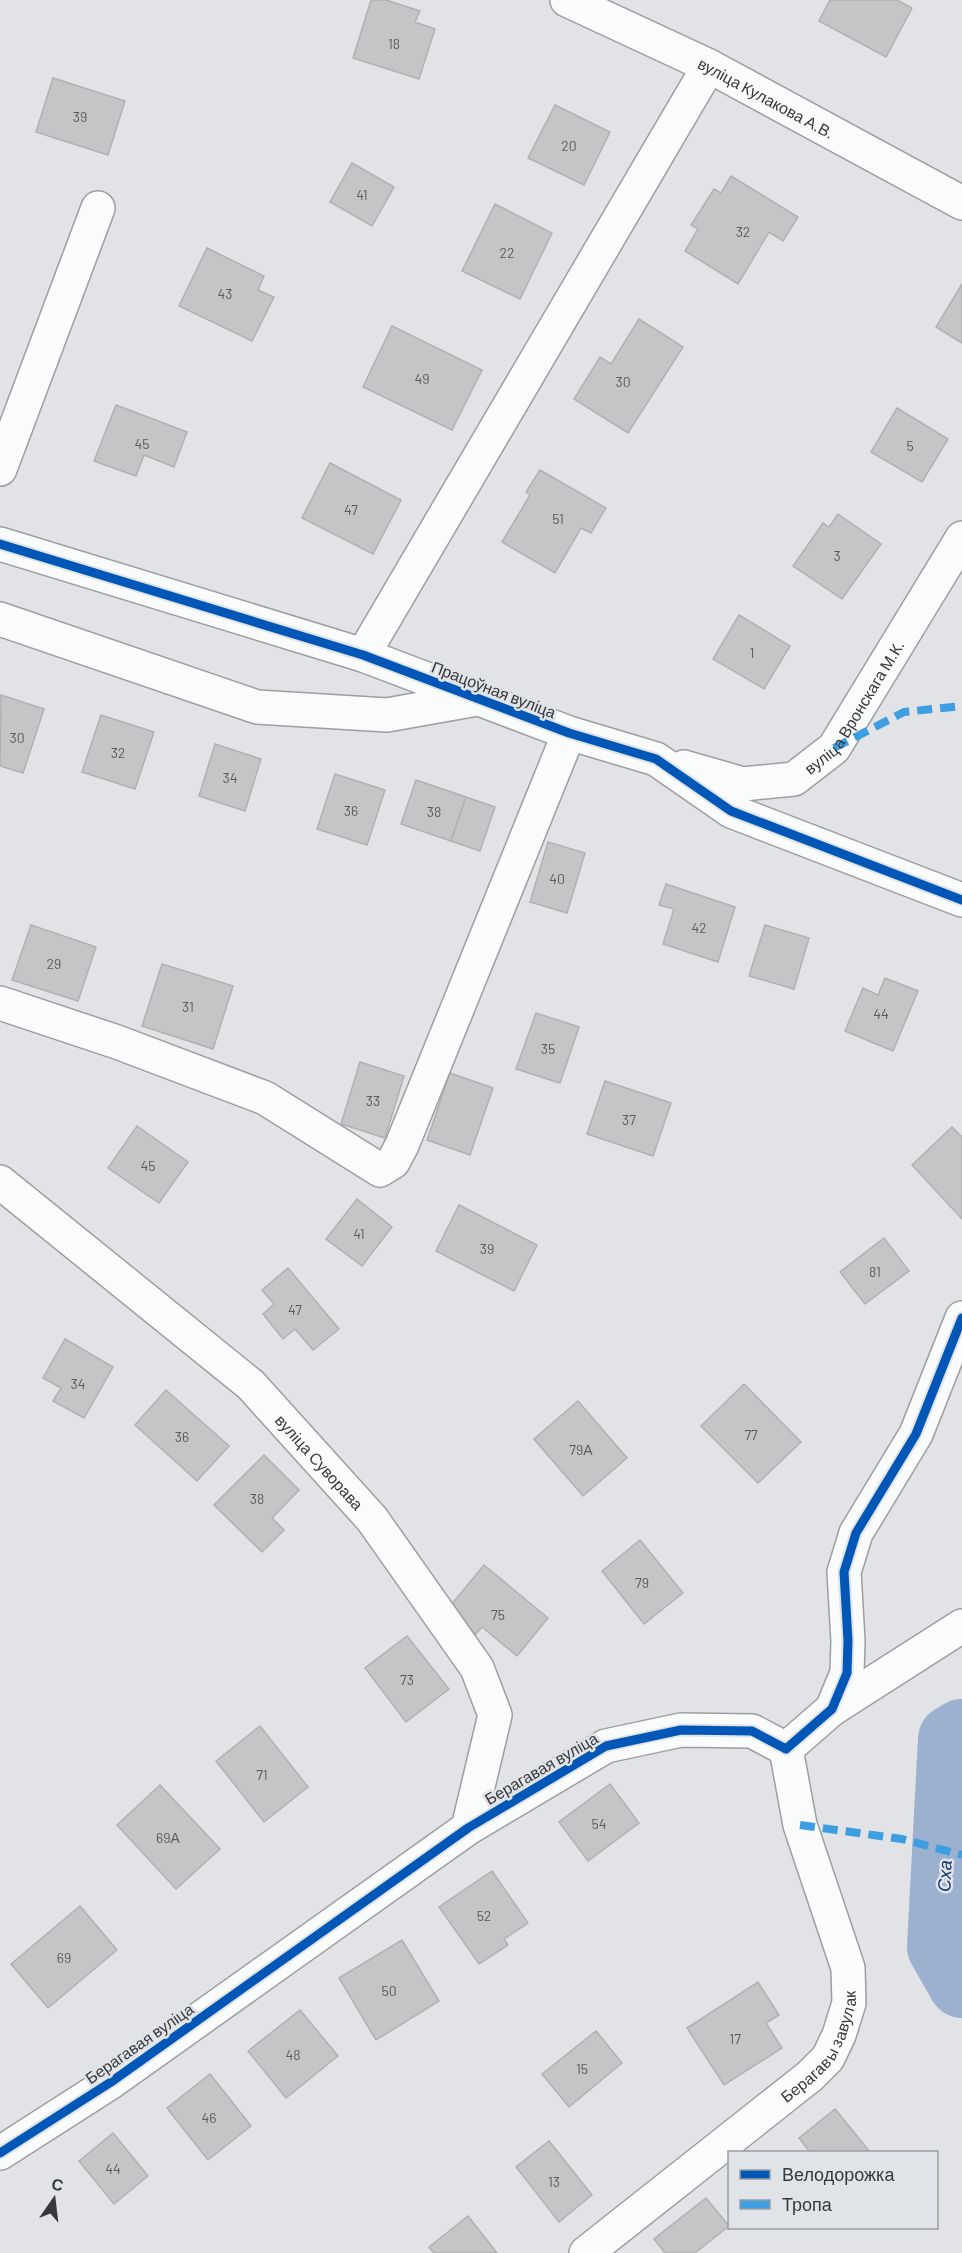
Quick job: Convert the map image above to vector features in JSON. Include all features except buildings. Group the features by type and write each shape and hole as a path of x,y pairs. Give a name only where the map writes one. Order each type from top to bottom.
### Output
{"street":[{"name":"вуліца Кулакова А.В.","path":"567,0 709,66 962,202"},
{"path":"363,655 709,66"},
{"path":"0,470 98,208"},
{"name":"вуліца Вронскага М.К.","path":"656,759 743,784 794,779 834,748 962,538"},
{"name":"Працоўная вуліца","path":"0,544 363,655 569,733 656,759 731,811 962,900"},
{"path":"0,619 257,707 387,715 477,699"},
{"path":"0,1003 117,1042 265,1098 380,1170 393,1162 402,1145 569,733"},
{"name":"вуліца Суворава","path":"0,1182 251,1385 372,1519 477,1668 495,1715 468,1828"},
{"path":"832,1709 847,1673 848,1641 844,1572 856,1533 916,1434 962,1318"},
{"path":"786,1749 832,1709 962,1626"},
{"name":"Берагавая вуліца","path":"0,2153 111,2082 468,1828 606,1746 681,1730 752,1731 786,1749"},
{"name":"Берагавы завулак","path":"586,2253 810,2076 828,2058 839,2035 849,2003 848,1968 800,1825 786,1749"}],"waterway":[{"name":"Сха","path":"962,1733 952,1739 941,1947 962,1984"}],"marked path":[{"path":"834,748 904,712 962,706"},
{"path":"800,1825 902,1839 962,1855"}],"cycle path":[{"path":"0,544 363,655 569,733 656,759 731,811 962,900"},
{"path":"0,2153 111,2082 468,1828 606,1746 681,1730 752,1731 786,1749 832,1709 847,1673 848,1641 844,1572 856,1533 916,1434 962,1318"}]}
